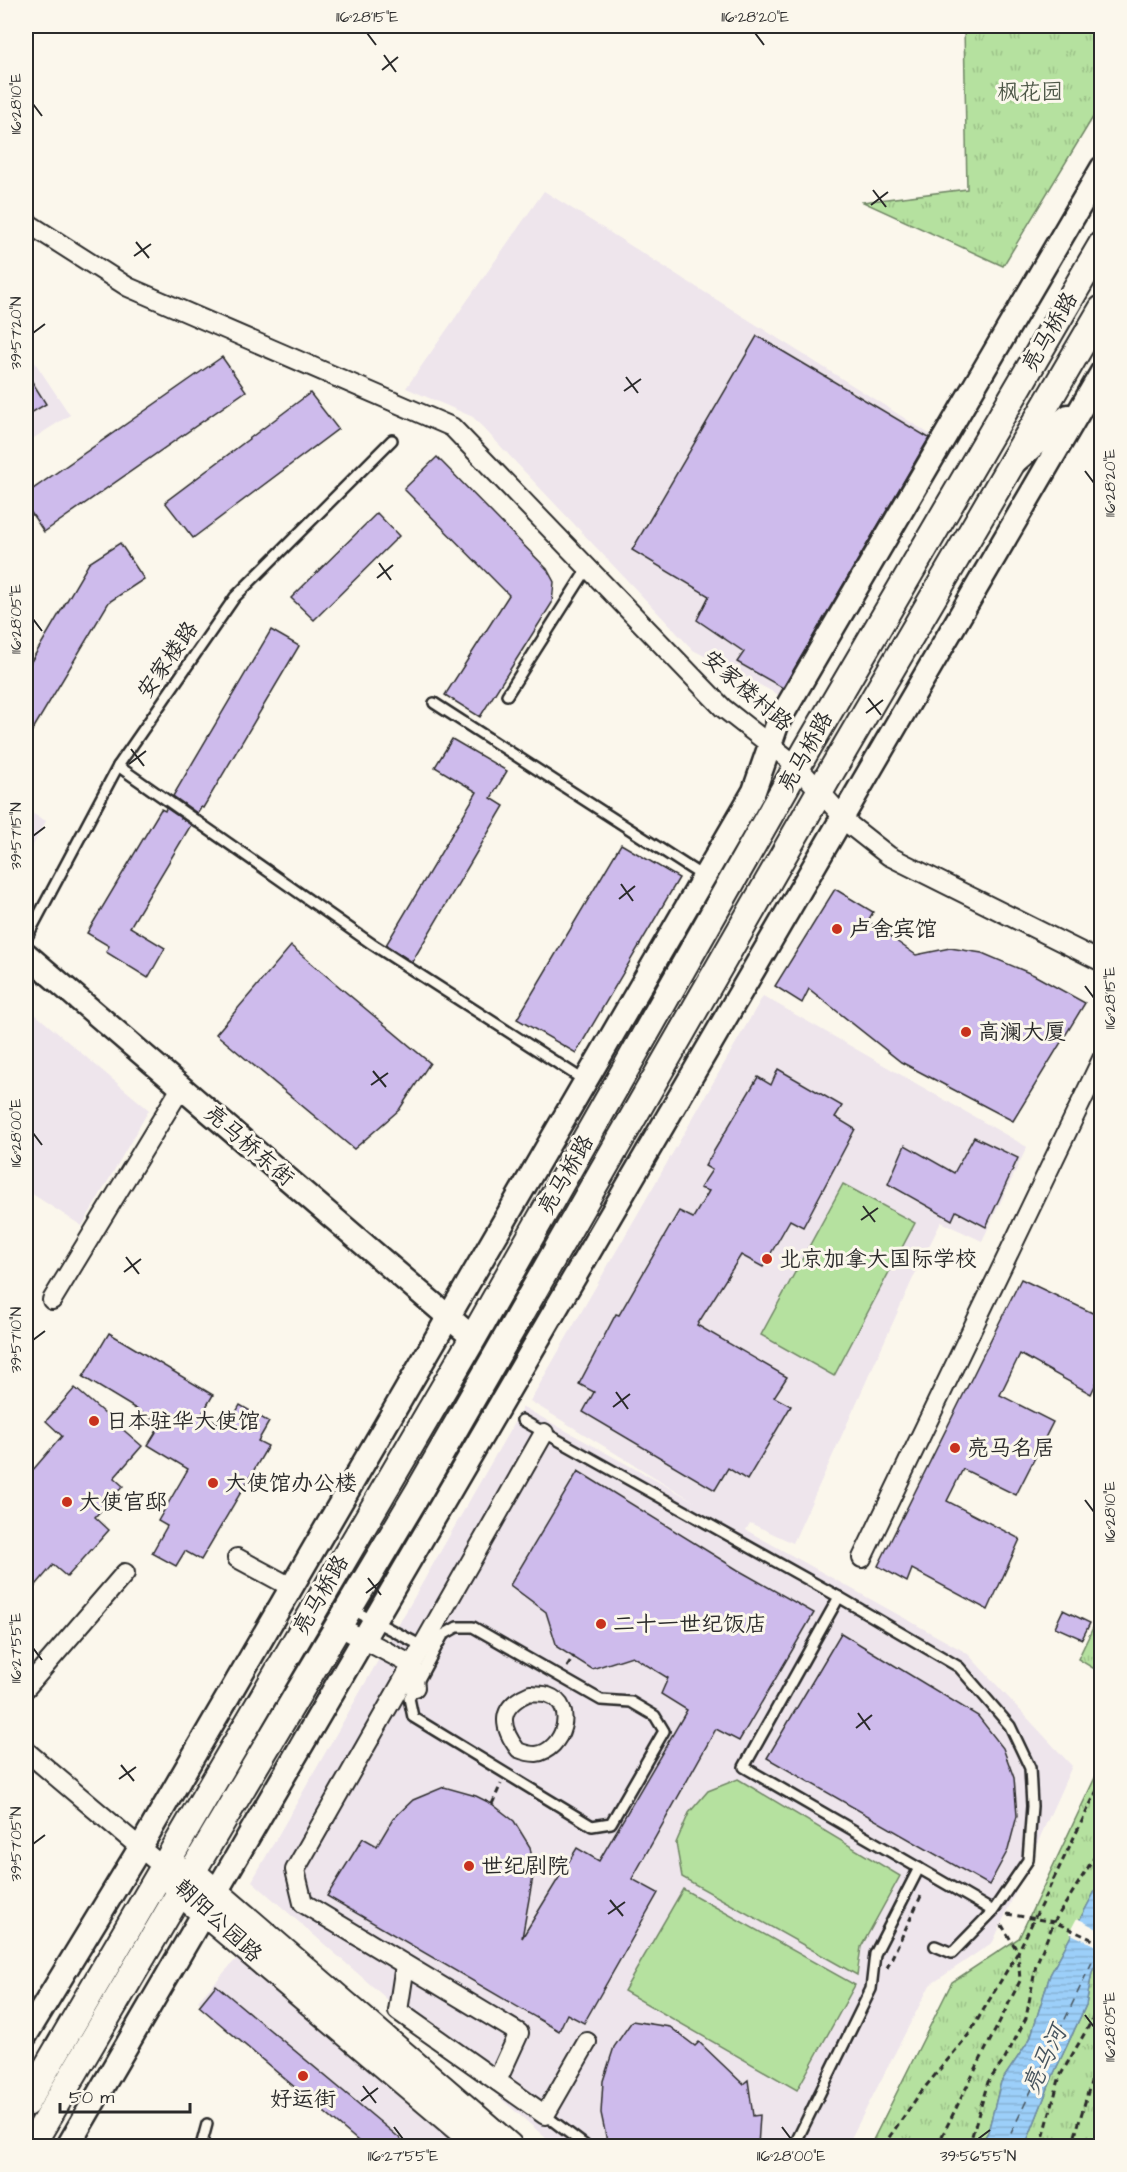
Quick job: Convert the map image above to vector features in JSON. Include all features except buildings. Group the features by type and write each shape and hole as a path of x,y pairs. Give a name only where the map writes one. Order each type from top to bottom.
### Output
{"main road":[{"name":"亮马桥路","path":"26,2103 473,1338 797,766 1101,244"},
{"name":"亮马桥路","path":"32,2146 186,1882 345,1618 821,790 1101,309"},
{"name":"朝阳公园路","path":"163,1867 186,1882 210,1903 480,2146"},
{"name":"朝阳公园路","path":"210,1903 381,2039 508,2146"}],"street":[{"path":"26,2035 140,1848 754,791 778,722 1101,168"},
{"name":"安家楼村路","path":"26,222 128,286 452,427 723,708 797,766 821,790 842,817 889,856 1101,962"},
{"path":"68,2146 1101,372"},
{"path":"1009,468 1084,402"},
{"name":"亮马桥东街","path":"26,954 473,1338"},
{"path":"862,1558 1101,1059"},
{"path":"52,1300 181,1088"},
{"path":"497,2081 519,2033 303,1903 295,1870 412,1665 430,1646 544,1433"},
{"path":"237,1558 291,1587"},
{"path":"26,1688 125,1573"},
{"path":"345,1618 368,1630 412,1665 416,1687"},
{"path":"530,1693 550,1696 560,1705 565,1719 561,1736 548,1750 535,1754 518,1750 504,1727 506,1712 514,1700 530,1693"},
{"path":"26,1751 163,1867"},
{"path":"381,2039 398,2011 405,1965"},
{"path":"398,2011 545,2115 587,2042"}],"lane":[{"name":"安家楼路","path":"26,939 118,766 235,597 392,440"},
{"path":"507,695 587,569"},
{"path":"434,704 704,877"},
{"path":"118,766 372,944 585,1081"},
{"path":"522,1420 959,1666 1010,1726 1030,1768 1032,1806 1028,1860 993,1911 952,1953 935,1946"},
{"path":"839,1597 744,1767 993,1911"},
{"path":"473,1626 601,1700 631,1702 655,1716 664,1731 611,1823 592,1826 413,1717 409,1698 416,1687 430,1646 457,1627 473,1626"},
{"path":"368,1630 430,1646"},
{"path":"794,2146 871,1989 875,1954 920,1868"},
{"path":"545,2115 586,2146"},
{"path":"201,2146 207,2124"}],"path":[{"path":"883,2146 921,2092 969,2034 1018,1952 1101,1780"},
{"path":"969,2146 988,2082 1005,2059 1026,2018 1036,1965 1054,1922 1101,1845"},
{"path":"993,1911 1054,1922 1101,1944"},
{"path":"937,2146 1020,1981 1018,1952 993,1911"},
{"path":"1041,2146 1060,2076 1101,2003"},
{"path":"1072,2146 1101,2045"}],"shaded area":[{"path":"544,191 936,438 779,695 693,650 473,417 406,388"},
{"path":"26,349 70,415 26,443"},
{"path":"26,810 46,821 26,858"},
{"path":"763,996 1027,1147 982,1241 941,1222 914,1276 793,1543 750,1523 746,1530 967,1653 1072,1766 993,1942 930,1985 847,2146 555,2146 252,1881 523,1407 695,1502 530,1401"},
{"path":"29,1009 149,1110 82,1226 26,1190 26,1015"},
{"name":"好运街","path":"239,1956 459,2146 366,2146 198,2001"}],"green space":[{"name":"枫花园","path":"964,26 1101,26 1101,104 1003,266 863,202 967,189"},
{"path":"843,1184 915,1223 834,1376 761,1335"},
{"path":"1101,1611 1101,1673 1078,1659"},
{"path":"1101,1765 1101,1880 1050,1975 1030,2039 1001,2082 988,2132 980,2146 870,2146 952,1982 1019,1938"},
{"path":"738,1779 900,1876 861,1947 857,1975 682,1877 676,1843 689,1813 708,1791"},
{"path":"683,1889 855,1985 797,2090 624,1991"},
{"path":"1101,1954 1101,2146 1025,2146 1054,2073 1086,2005 1092,1972"}],"water":[{"name":"亮马河","path":"1101,1880 1101,1954 1092,1972 1086,2005 1054,2073 1025,2146 980,2146 988,2132 1001,2082 1030,2039 1050,1975"}],"pier":[{"path":"1077,1918 1101,1931 1101,1948 1069,1933"}],"ferry route":[{"path":"1005,2146 1102,1941"}],"place":[{"name":"卢舍宾馆","path":"837,929"},
{"name":"高澜大厦","path":"966,1032"},
{"name":"北京加拿大国际学校","path":"767,1259"},
{"name":"日本驻华大使馆","path":"94,1421"},
{"name":"亮马名居","path":"955,1448"},
{"name":"大使馆办公楼","path":"213,1483"},
{"name":"大使官邸","path":"67,1502"},
{"name":"二十一世纪饭店","path":"601,1624"},
{"name":"世纪剧院","path":"469,1866"},
{"name":"好运街","path":"303,2076"}]}
